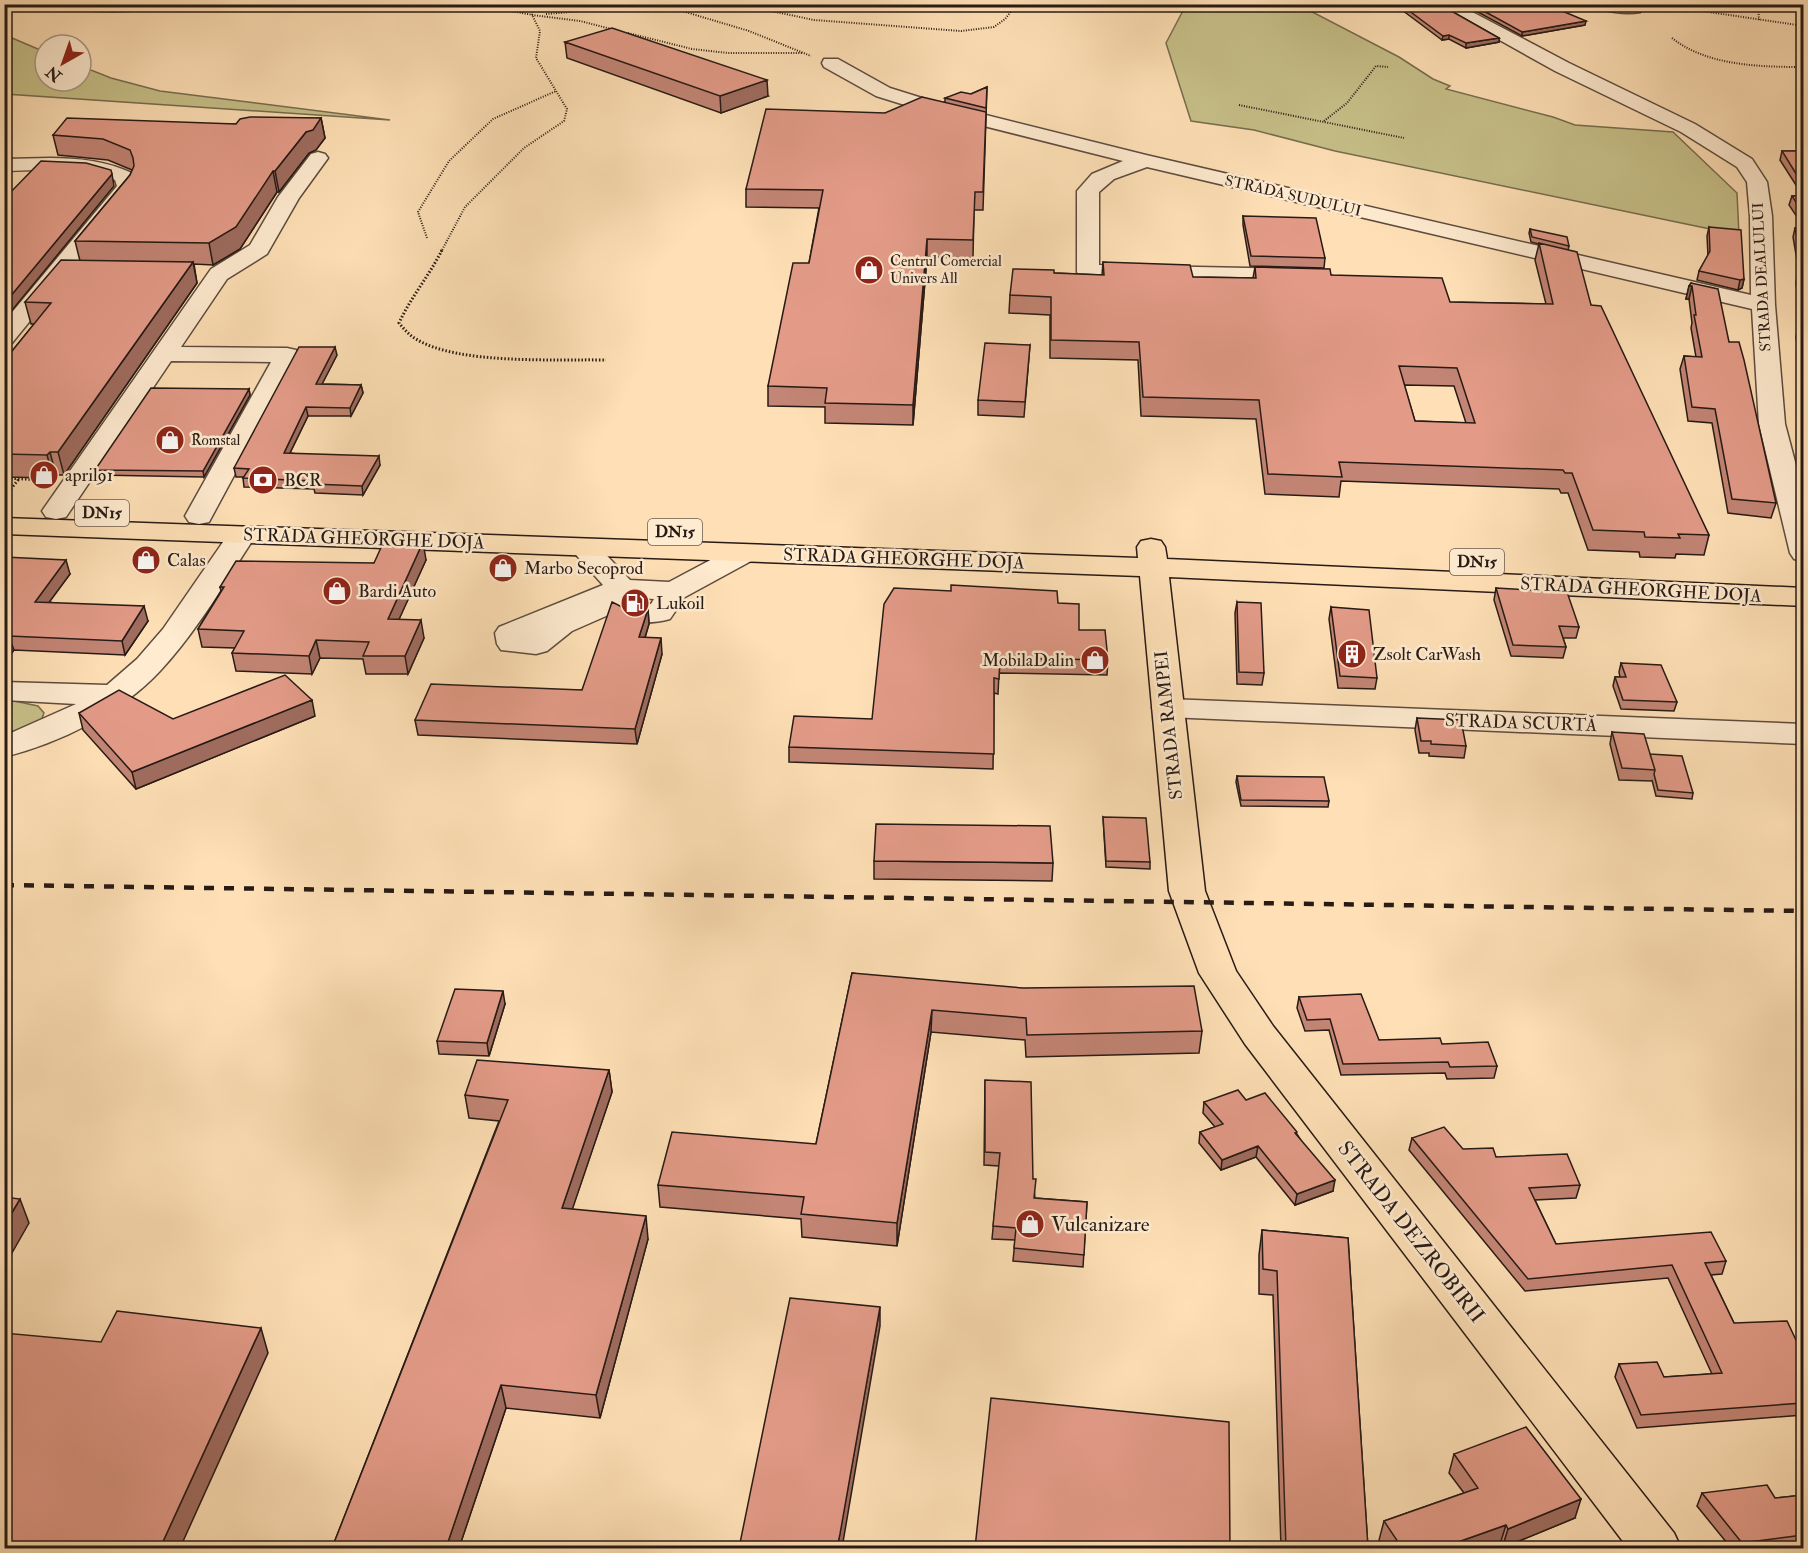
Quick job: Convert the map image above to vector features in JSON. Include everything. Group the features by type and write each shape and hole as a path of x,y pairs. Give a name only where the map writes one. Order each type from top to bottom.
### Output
{"main road":[{"name":"STRADA GHEORGHE DOJA","path":"4,509 1152,558 1803,578"},
{"name":"STRADA GHEORGHE DOJA","path":"4,526 743,554 1152,558 1264,571 1803,597"},
{"name":"STRADA RAMPEI","path":"1152,558 1187,891 1191,902"},
{"name":"STRADA DEZROBIRII","path":"1191,902 1218,973 1259,1035 1657,1548"}],"street":[{"name":"STRADA DEALULUI","path":"1443,4 1562,67 1688,128 1745,163 1757,182 1761,216 1762,305 1772,424 1803,553"},
{"path":"1495,4 1562,6 1584,4"},
{"path":"1601,4 1634,8"},
{"name":"STRADA SUDULUI","path":"831,63 869,86 906,100 1146,161 1762,305"},
{"path":"56,511 164,354 208,274 259,249 289,197 318,158"},
{"path":"1146,161 1105,174 1093,183 1088,191 1088,272 1320,277"},
{"path":"4,165 83,165 116,172 125,177 127,186 61,272 4,338"},
{"path":"61,272 84,272"},
{"path":"164,354 286,355 199,516"},
{"path":"4,747 30,739 69,720 111,696 147,668 170,642 242,535"},
{"path":"583,547 623,593 627,612 660,613 674,591 743,554"},
{"path":"4,691 111,696"},
{"name":"STRADA SCURTĂ","path":"1168,708 1803,734"}],"path":[{"path":"56,4 78,10 199,4"},
{"path":"473,4 580,21 692,49 728,53 802,53"},
{"path":"534,4 532,15 540,31 536,58 540,69 567,110 564,121 524,148 465,207 428,277 409,301 399,323 417,341 453,351 501,357 606,360"},
{"path":"532,15 665,4"},
{"path":"738,4 814,20 962,31 984,30 1002,25 1017,4"},
{"path":"1758,4 1759,20"},
{"path":"660,5 749,31 831,63"},
{"path":"1634,8 1702,11 1803,26"},
{"path":"1672,38 1700,52 1744,64 1766,68 1803,66"},
{"path":"1323,122 1347,103 1377,66 1388,67"},
{"path":"427,238 418,212 449,161 493,119 556,91"},
{"path":"1239,105 1404,138"},
{"path":"4,478 78,481"},
{"path":"4,497 19,479"}],"shaded area":[{"path":"1186,5 1299,5 1399,57 1433,79 1450,86 1446,89 1575,125 1673,132 1737,193 1739,235 1335,151 1254,130 1191,121 1166,43"},
{"path":"5,35 33,47 33,93 93,93 93,71 160,91 390,120 5,94"},
{"path":"5,699 38,706 44,713 41,721 5,739"}],"building":[{"path":"1400,4 1439,4 1499,38 1466,43 1449,35 1443,36"},
{"path":"1471,4 1560,10 1586,21 1522,32"},
{"path":"612,28 767,80 720,96 565,42"},
{"path":"987,87 986,108 945,98 961,92 971,94"},
{"name":"Centrul Comercial Univers All","path":"922,97 986,112 983,192 975,192 973,240 927,239 913,405 825,403 827,388 768,386 793,263 809,263 823,190 746,189 766,109 885,113"},
{"path":"250,117 321,118 313,130 306,132 273,171 236,227 209,243 75,241 130,175 134,166 130,150 103,139 53,135 67,118 236,124 240,119"},
{"path":"1782,151 1803,151 1803,185"},
{"path":"41,161 86,163 111,170 112,174 4,304 4,199"},
{"path":"1792,196 1803,196 1803,213"},
{"path":"1243,216 1316,218 1325,258 1251,256"},
{"path":"1709,227 1741,230 1744,279 1699,271 1710,251"},
{"path":"1795,228 1803,229 1803,272"},
{"path":"1530,229 1567,237 1569,246 1532,237"},
{"path":"1539,243 1577,252 1591,305 1601,306 1709,535 1678,534 1680,538 1645,537 1644,532 1593,530 1572,473 1565,473 1563,470 1339,462 1342,477 1268,474 1259,400 1143,397 1139,342 1051,340 1051,297 1010,295 1013,269 1104,275 1103,262 1190,265 1193,277 1256,278 1255,267 1330,269 1331,275 1442,278 1450,302 1553,304","holes":["1399,366 1457,368 1475,423 1415,421"]},
{"path":"61,260 193,262 58,452 50,452 47,455 4,454 4,361 51,303 25,302"},
{"path":"1798,272 1803,273 1803,327"},
{"path":"1691,283 1718,289 1729,342 1739,342 1776,503 1732,499 1715,409 1692,407 1684,356 1702,357 1694,315 1696,315 1692,286 1689,286"},
{"path":"1798,327 1803,327 1803,379 1802,345"},
{"path":"985,343 1030,345 1025,402 978,400"},
{"path":"299,347 335,347 316,384 361,385 350,408 306,407 284,453 379,456 362,486 313,484 315,481 243,478 249,469 234,468"},
{"name":"Romstal","path":"151,388 249,389 203,471 95,470"},
{"path":"384,541 423,542 388,619 421,620 405,656 363,656 369,642 316,640 309,656 232,653 244,631 198,629 224,587 220,587 236,561 374,563"},
{"path":"4,557 66,560 35,602 144,606 122,641 9,636 4,642"},
{"path":"951,585 1057,591 1058,603 1079,604 1079,630 1105,630 1108,660 1000,658 999,679 994,678 994,754 789,747 794,716 872,719 884,604 894,588 951,591"},
{"path":"1496,588 1567,592 1579,627 1559,626 1566,647 1513,645"},
{"path":"612,602 622,607 648,609 639,637 661,638 635,729 415,720 431,684 582,690"},
{"path":"1237,602 1261,603 1264,673 1239,672"},
{"name":"Zsolt CarWash","path":"1331,607 1369,610 1377,678 1340,676"},
{"path":"1621,663 1661,665 1677,702 1623,700 1615,677 1626,677"},
{"path":"285,675 312,700 132,772 79,713 119,690 173,719"},
{"path":"1417,718 1461,720 1466,746 1431,744 1431,741 1421,741"},
{"path":"1612,732 1644,734 1655,770 1622,768"},
{"path":"1650,754 1682,756 1693,793 1658,790"},
{"path":"1237,776 1324,777 1329,801 1241,800"},
{"path":"1103,817 1146,818 1150,862 1106,861"},
{"path":"876,824 1050,826 1053,863 874,861"},
{"path":"852,973 1023,988 1194,986 1202,1031 1027,1035 1026,1018 932,1010 897,1223 801,1214 804,1197 658,1185 672,1132 816,1144"},
{"path":"455,989 503,991 487,1043 437,1041"},
{"path":"1361,994 1379,1040 1440,1038 1442,1044 1488,1042 1497,1066 1450,1067 1448,1062 1343,1064 1330,1019 1307,1020 1299,997"},
{"path":"477,1060 609,1070 562,1208 646,1216 596,1395 501,1385 446,1548 332,1548 508,1100 465,1095"},
{"path":"985,1080 1031,1082 1033,1179 1036,1179 1034,1198 1087,1202 1084,1255 1014,1248 1016,1228 993,1226 1000,1153 985,1152"},
{"path":"1238,1090 1246,1100 1265,1093 1335,1180 1297,1194 1258,1146 1222,1160 1200,1132 1223,1124 1204,1102"},
{"path":"1444,1127 1463,1149 1493,1148 1496,1157 1567,1154 1580,1185 1529,1188 1556,1244 1711,1232 1726,1261 1705,1263 1734,1323 1787,1321 1803,1355 1803,1403 1641,1415 1619,1364 1657,1362 1664,1377 1722,1373 1672,1265 1528,1279 1412,1138"},
{"path":"4,1197 20,1199 4,1226"},
{"path":"1262,1230 1348,1238 1368,1548 1286,1548 1277,1271 1263,1269"},
{"path":"790,1298 880,1307 840,1534 837,1548 739,1548"},
{"path":"117,1311 261,1328 160,1548 4,1548 4,1333 101,1342"},
{"path":"991,1398 1229,1422 1230,1548 975,1548"},
{"path":"1526,1427 1581,1499 1508,1529 1506,1525 1441,1548 1438,1544 1425,1548 1402,1548 1384,1521 1478,1488 1454,1454"},
{"path":"1767,1485 1775,1498 1803,1495 1803,1535 1742,1543 1702,1493"}],"railway":[{"path":"4,885 1804,911"}],"place":[{"name":"Centrul Comercial Univers All","path":"869,270"},
{"name":"Romstal","path":"170,440"},
{"name":"april91","path":"44,475"},
{"name":"BCR","path":"263,480"},
{"name":"Calas","path":"146,560"},
{"name":"Marbo Secoprod","path":"503,568"},
{"name":"Bardi Auto","path":"337,591"},
{"name":"Lukoil","path":"635,603"},
{"name":"Zsolt CarWash","path":"1352,654"},
{"name":"MobilaDalin","path":"1095,660"},
{"name":"Vulcanizare","path":"1030,1224"}]}
